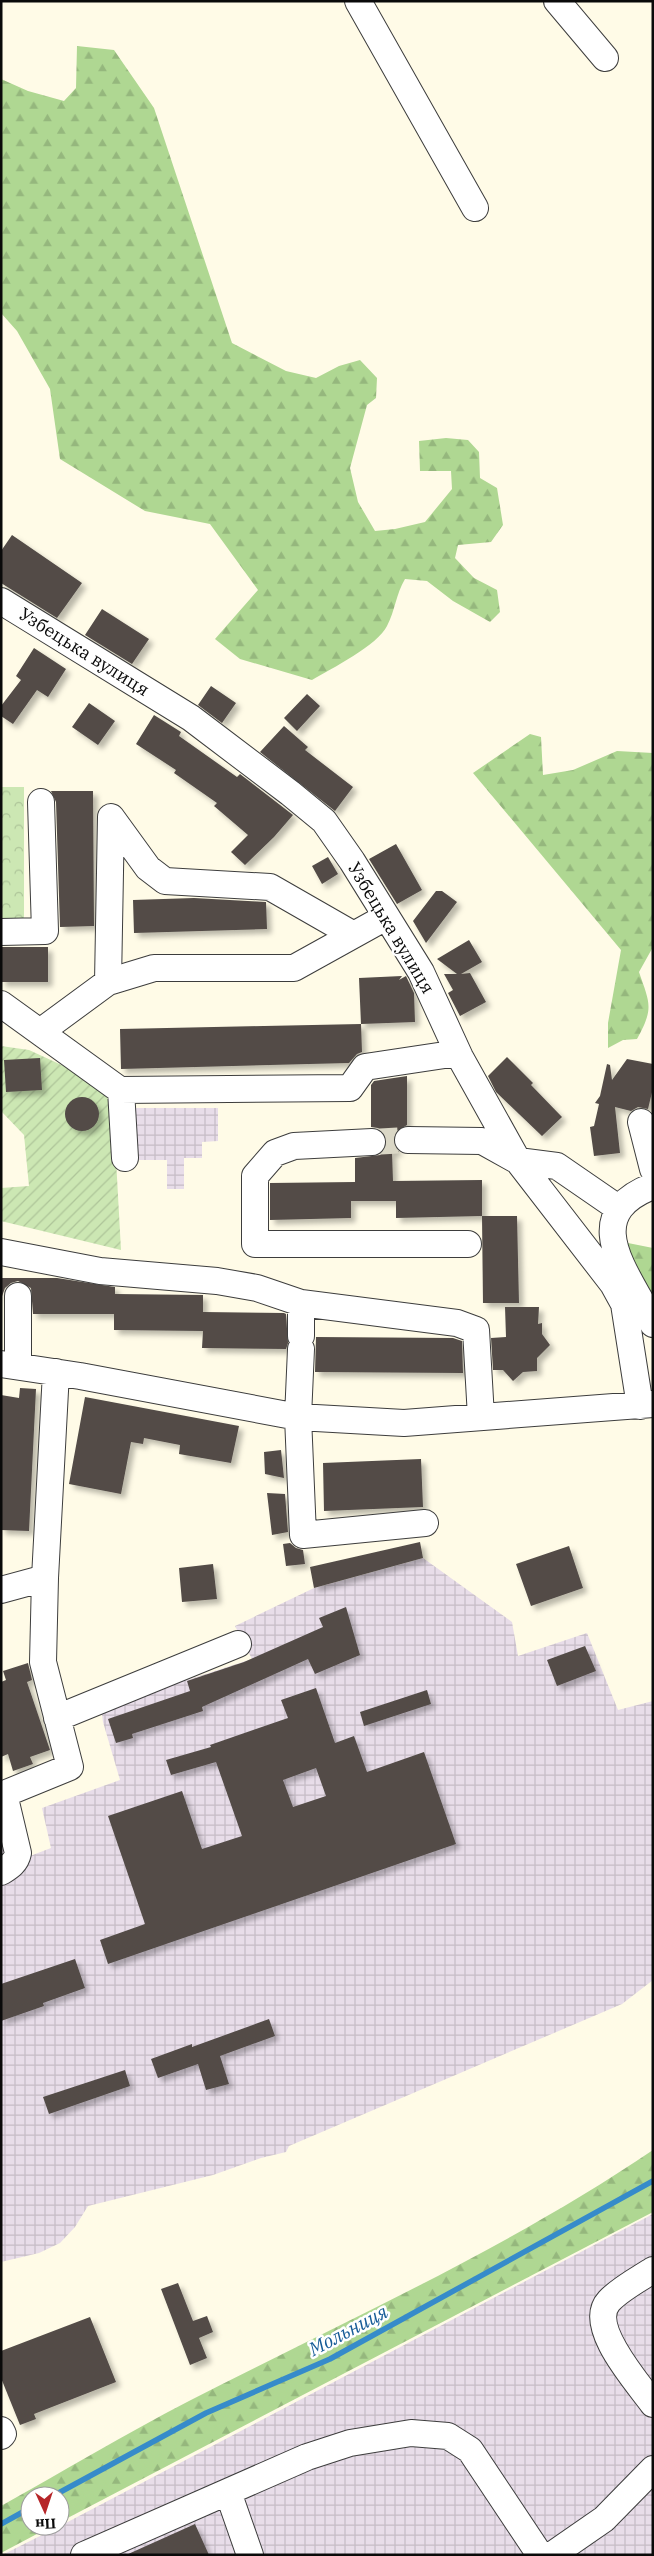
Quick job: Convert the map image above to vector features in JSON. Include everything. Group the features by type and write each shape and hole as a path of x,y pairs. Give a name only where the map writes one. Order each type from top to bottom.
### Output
{"street":[{"path":"358,1 475,208"},
{"path":"557,1 605,58"},
{"name":"Узбецька вулиця","path":"1,601 190,718 324,821 352,861 422,972 458,1053 518,1161 613,1284 624,1304 646,1405"},
{"path":"1,932 45,931 41,802"},
{"path":"108,982 111,816 148,868 165,881 270,887 352,934"},
{"path":"40,1032 108,982 154,968 294,968 352,934 386,917"},
{"path":"1,1004 121,1090 350,1088 365,1067 458,1053"},
{"path":"121,1090 125,1158"},
{"path":"640,1122 653,1169"},
{"path":"408,1140 482,1141 518,1161 557,1166 581,1180 618,1208"},
{"path":"372,1142 294,1146 275,1153 255,1176 255,1244 468,1244"},
{"path":"648,1185 618,1208 611,1231 613,1246 653,1324"},
{"path":"481,1417 476,1330 457,1323 429,1318 301,1304 257,1288 217,1281 100,1271 9,1255 18,1290 10,1365 298,1417 404,1423 646,1405"},
{"path":"301,1304 298,1417 303,1534 425,1523"},
{"path":"1,1872 10,1867 18,1853 3,1794 70,1767 43,1662 45,1578 56,1372"},
{"path":"3,1588 45,1578"},
{"path":"57,1718 238,1644"},
{"path":"653,2270 608,2302 602,2318 610,2345 645,2377 653,2404"},
{"path":"1,2430 3,2434 1,2436"},
{"path":"84,2555 307,2457 350,2443 411,2433 448,2436 470,2450 540,2555"},
{"path":"552,2555 604,2519 653,2469"},
{"path":"228,2492 250,2555"}],"shaded area":[{"path":"132,1108 218,1108 218,1141 202,1142 202,1158 184,1158 184,1189 167,1189 167,1160 133,1160"},
{"path":"423,1558 512,1622 518,1656 587,1633 618,1710 653,1701 653,1980 622,2004 289,2146 286,2152 261,2158 213,2175 88,2206 75,2227 60,2243 39,2253 1,2262 1,1817 30,1856 51,1848 42,1808 120,1780 103,1722 101,1707 159,1684 187,1680 252,1659 235,1626 314,1588"},
{"path":"653,2214 653,2555 2,2555 40,2536 70,2536 70,2521"}],"green space":[{"path":"77,46 114,50 154,108 232,343 286,371 316,378 339,366 360,360 377,378 376,398 367,405 350,468 358,502 375,531 395,529 425,522 452,489 451,471 420,471 419,441 446,438 468,440 479,452 480,478 497,488 503,525 491,542 458,545 455,558 474,578 497,590 500,612 490,622 453,601 427,581 405,579 390,620 382,633 364,649 312,680 240,659 215,639 258,590 210,524 145,511 60,459 50,389 17,331 1,313 1,79 28,91 64,101 76,88"},
{"path":"530,734 541,737 543,775 573,770 617,751 653,753 653,947 639,972 648,999 648,1013 637,1039 623,1040 608,1048 608,1023 621,950 473,773"},
{"path":"1,787 24,787 24,925 1,925"},
{"path":"1,1046 29,1050 92,1079 113,1105 121,1250 1,1221 1,1188 29,1186 24,1135 1,1111"},
{"path":"623,1242 653,1248 653,1298"},
{"path":"653,2150 653,2212 70,2517 70,2486 36,2486 165,2414 425,2283 541,2220"},
{"path":"20,2495 20,2536 33,2536 1,2553 1,2506"}],"building":[{"path":"12,535 82,583 57,618 1,583 1,551"},
{"path":"102,609 149,639 132,664 85,635"},
{"path":"34,648 66,669 48,697 37,690 13,724 1,716 1,706 21,680 16,676"},
{"path":"211,686 236,703 222,723 198,705"},
{"path":"307,694 320,706 297,731 284,718"},
{"path":"89,703 115,721 98,745 72,727"},
{"path":"154,715 181,732 179,736 237,777 240,774 293,815 274,837 245,865 231,852 248,835 214,806 217,803 174,773 176,770 136,744"},
{"path":"284,726 308,747 305,750 353,787 335,811 260,752"},
{"path":"51,791 93,791 94,926 60,927 56,802"},
{"path":"396,844 422,890 397,904 369,859"},
{"path":"328,857 338,874 322,884 312,866"},
{"path":"436,891 442,891 457,902 426,943 413,921"},
{"path":"194,898 266,902 267,929 134,933 133,900"},
{"path":"469,940 482,962 461,974 470,973 486,1002 460,1016 448,993 453,990 444,974 457,974 437,959"},
{"path":"1,947 48,947 48,982 1,982"},
{"path":"402,976 399,980 406,976 414,993 415,1022 361,1024 359,978"},
{"path":"361,1024 362,1052 357,1054 349,1063 121,1069 120,1029"},
{"path":"507,1057 533,1083 531,1085 562,1117 542,1136 496,1092 488,1076"},
{"path":"40,1058 42,1090 6,1092 4,1060"},
{"path":"627,1059 653,1064 653,1088 648,1109 638,1107 631,1111 615,1107 620,1153 594,1156 590,1127 594,1126 599,1104 595,1103 600,1096 607,1064 610,1065 612,1080"},
{"path":"407,1076 407,1125 395,1132 393,1139 395,1147 399,1152 392,1152 393,1181 482,1180 482,1216 396,1218 396,1201 351,1201 351,1218 270,1220 270,1183 355,1182 355,1158 380,1155 385,1149 387,1142 384,1133 378,1128 371,1127 371,1085 374,1081"},
{"path":"82,1097 89,1098 94,1102 98,1107 98,1121 94,1126 89,1130 82,1131 75,1130 70,1126 66,1121 65,1114 66,1107 70,1102 75,1098"},
{"path":"482,1216 517,1216 519,1303 483,1303"},
{"path":"1,1278 57,1278 115,1287 115,1294 203,1295 203,1312 284,1313 286,1314 288,1343 286,1349 202,1348 203,1331 114,1330 114,1314 33,1314 31,1288 18,1281 11,1283 5,1288 1,1299"},
{"path":"505,1307 539,1307 538,1324 542,1323 542,1334 550,1345 537,1358 537,1371 523,1372 513,1381 503,1370 493,1370 491,1338 506,1337"},
{"path":"316,1337 453,1338 462,1341 463,1373 315,1372"},
{"path":"20,1388 36,1389 29,1531 1,1530 1,1395 19,1398"},
{"path":"85,1397 239,1426 231,1463 179,1454 180,1445 144,1438 143,1444 131,1442 121,1494 69,1484"},
{"path":"281,1450 284,1478 265,1474 264,1452"},
{"path":"421,1459 423,1507 324,1511 323,1463"},
{"path":"267,1493 285,1494 288,1532 272,1535"},
{"path":"420,1542 423,1558 314,1588 310,1567"},
{"path":"290,1543 296,1548 303,1550 305,1564 286,1566 283,1544"},
{"path":"569,1546 583,1588 531,1606 516,1564"},
{"path":"213,1564 217,1599 182,1602 179,1568"},
{"path":"346,1607 360,1655 315,1674 308,1659 202,1707 203,1711 132,1734 133,1738 116,1743 108,1719 190,1691 187,1681 244,1662 323,1627 319,1618"},
{"path":"585,1646 596,1671 557,1686 547,1660"},
{"path":"28,1663 32,1680 27,1682 50,1750 30,1757 33,1764 13,1771 8,1754 1,1757 1,1682 6,1680 3,1671"},
{"path":"316,1688 335,1743 354,1736 367,1772 424,1752 456,1844 108,1964 100,1940 145,1924 108,1816 182,1791 202,1849 242,1836 216,1762 171,1775 166,1760 211,1747 210,1745 288,1718 281,1700","holes":["316,1768 326,1796 293,1807 283,1780"]},
{"path":"427,1690 431,1704 364,1726 360,1712"},
{"path":"75,1959 85,1988 43,2003 44,2006 1,2021 1,1984"},
{"path":"269,2019 275,2036 220,2056 229,2084 206,2090 198,2064 158,2078 151,2059 192,2044 192,2047"},
{"path":"125,2070 130,2086 49,2114 43,2097"},
{"path":"178,2283 193,2321 207,2316 213,2332 199,2338 207,2358 190,2365 161,2289"},
{"path":"90,2317 116,2382 34,2414 36,2419 20,2425 1,2378 1,2351"},
{"path":"195,2524 209,2555 126,2555"}],"waterway":[{"name":"Мольниця","path":"70,2487 206,2413 330,2359 653,2181"},
{"name":"Мольниця","path":"1,2524 20,2514"}],"tunnel":[{"path":"372,1142 408,1140"}]}
